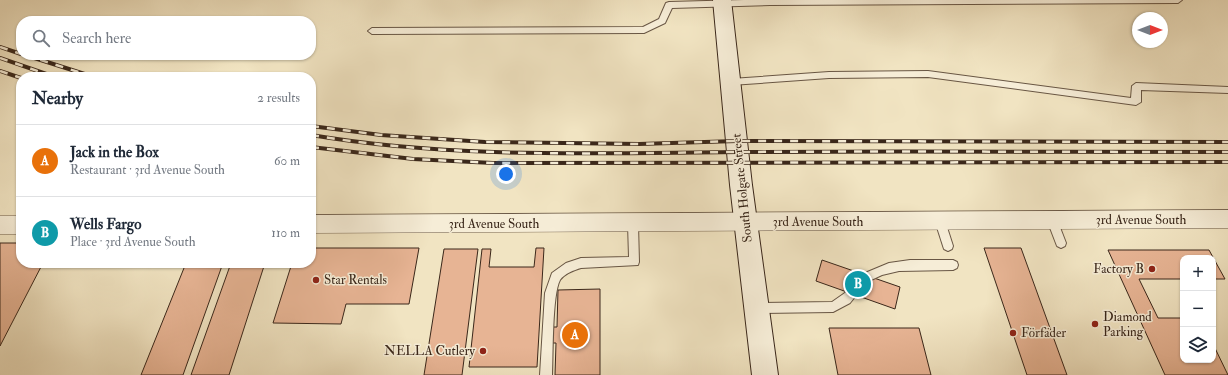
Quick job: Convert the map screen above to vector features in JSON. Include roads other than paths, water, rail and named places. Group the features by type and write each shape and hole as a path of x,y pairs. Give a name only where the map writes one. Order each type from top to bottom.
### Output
{"main road":[{"name":"South Holgate Street","path":"722,2 746,223 765,375"}],"street":[{"name":"3rd Avenue South","path":"316,224 633,224 1228,219"},
{"path":"0,225 16,225"}],"lane":[{"path":"372,31 644,30 662,21 665,2 1178,0"},
{"path":"731,82 829,75 928,74 1136,102 1136,86 1228,90"},
{"path":"1052,220 1062,243"},
{"path":"940,221 948,246"},
{"path":"546,375 551,292 556,276 570,266 581,263 634,262 633,224"},
{"path":"869,276 882,269 897,265 953,265"},
{"path":"757,308 833,307 846,299 852,293"}],"railway":[{"path":"0,47 16,52"},
{"path":"0,58 41,72"},
{"path":"41,60 78,72"},
{"path":"0,71 16,76"},
{"path":"316,127 381,135 485,142 639,144 737,141 1228,142"},
{"path":"316,136 364,143 418,148 525,153 1228,152"},
{"path":"316,148 413,159 493,163 1228,162"}],"place":[{"name":"Factory B","path":"1152,269"},
{"name":"Star Rentals","path":"316,280"},
{"name":"Wells Fargo","path":"858,284"},
{"name":"Diamond Parking","path":"1095,324"},
{"name":"Förfäder","path":"1013,333"},
{"name":"Jack in the Box","path":"575,335"},
{"name":"NELLA Cutlery","path":"483,351"}]}
